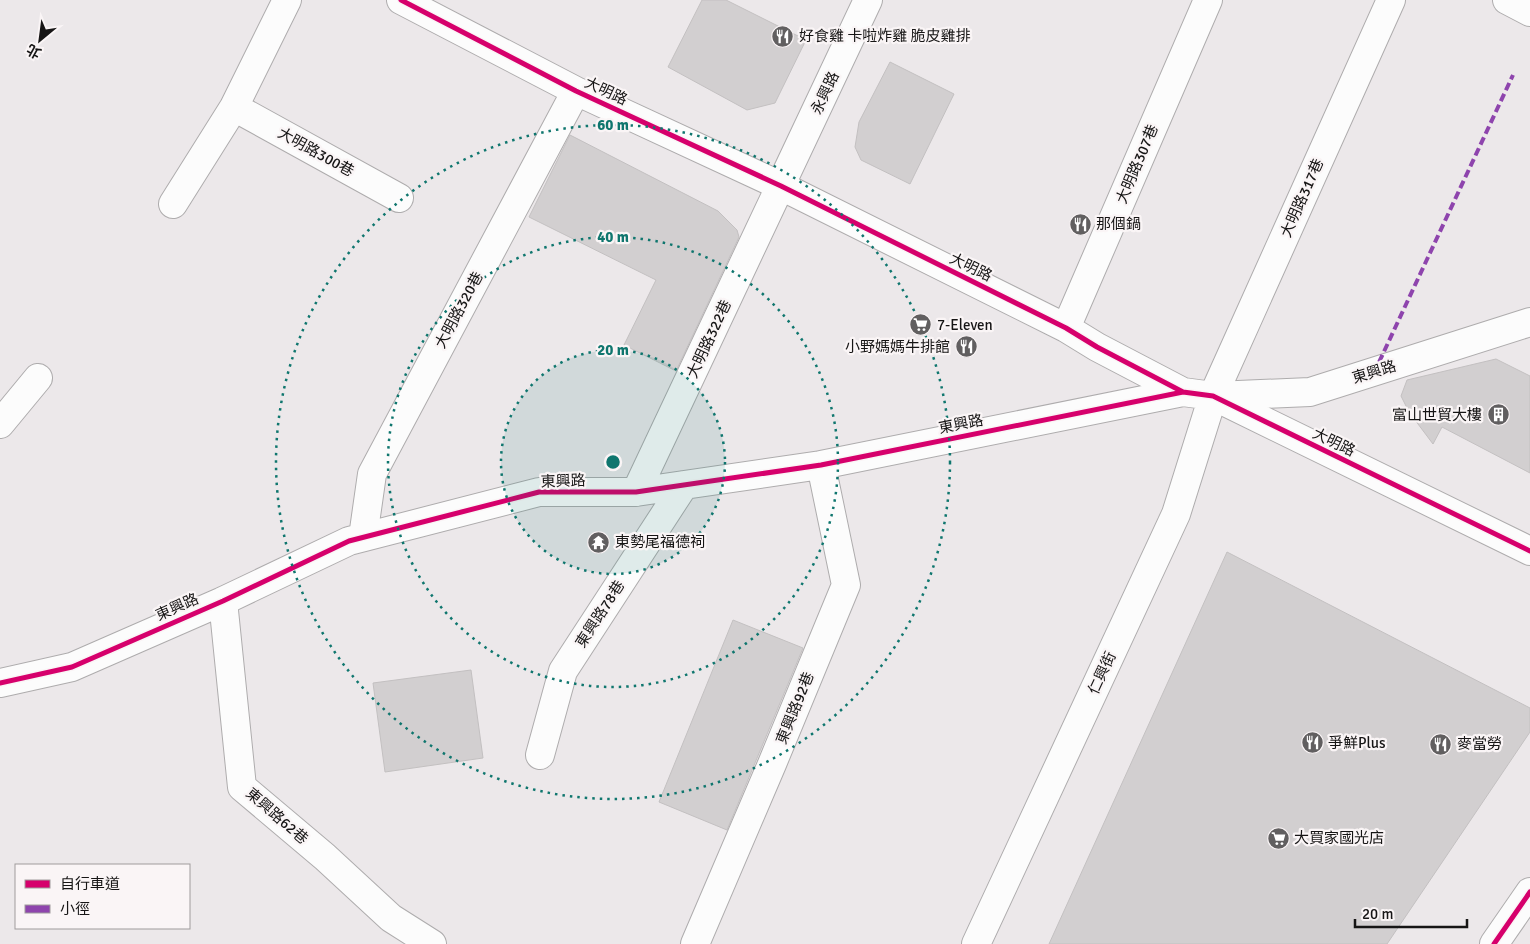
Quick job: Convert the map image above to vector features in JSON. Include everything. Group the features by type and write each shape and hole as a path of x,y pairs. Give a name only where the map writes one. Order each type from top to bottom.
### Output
{"street":[{"path":"173,204 234,106 287,0"},
{"name":"大明路","path":"401,0 576,91 781,186 1066,328 1097,347 1183,392 1213,396 1530,551"},
{"name":"永興路","path":"781,186 868,0"},
{"name":"大明路307巷","path":"1066,328 1208,0"},
{"name":"大明路317巷","path":"1213,396 1391,0"},
{"name":"大明路320巷","path":"363,536 372,474 576,91"},
{"name":"大明路300巷","path":"234,106 399,198"},
{"name":"大明路322巷","path":"636,492 781,186"},
{"name":"東興路","path":"1213,396 1310,392 1530,322"},
{"path":"0,424 38,378"},
{"name":"東興路","path":"0,684 72,666 222,601 363,536 539,492 636,492 821,465 1183,392"},
{"name":"仁興街","path":"976,944 1176,514 1213,396"},
{"name":"東興路92巷","path":"695,944 846,585 821,465"},
{"name":"東興路78巷","path":"540,755 563,671 684,485"},
{"name":"東興路62巷","path":"222,601 242,787 325,857 391,918 432,944"},
{"path":"1494,944 1530,892"}],"building":[{"path":"702,0 726,0 806,40 775,103 747,110 668,67"},
{"path":"890,62 954,94 910,184 861,160 855,147 859,122"},
{"path":"570,135 718,211 737,230 739,237 676,371 624,345 656,280 529,217"},
{"path":"1496,359 1530,376 1530,473 1442,427 1433,444 1409,412 1401,396 1407,380"},
{"name":"大買家國光店","path":"1227,552 1530,708 1530,732 1387,944 1049,944"},
{"path":"733,620 803,648 727,830 659,802"},
{"path":"471,670 483,758 385,772 373,683"}],"marked path":[{"path":"1374,373 1513,75"}],"cycle path":[{"path":"401,0 576,91 781,186 1066,328 1097,347 1183,392 1213,396 1530,551"},
{"path":"0,683 72,667 223,601 349,541 539,492 636,492 821,465 1183,392"},
{"path":"1494,944 1530,892"}],"place":[{"name":"好食雞 卡啦炸雞 脆皮雞排","path":"783,36"},
{"name":"那個鍋","path":"1080,224"},
{"name":"7-Eleven","path":"921,325"},
{"name":"小野媽媽牛排館","path":"966,347"},
{"name":"富山世貿大樓","path":"1498,415"},
{"name":"東勢尾福德祠","path":"599,542"},
{"name":"爭鮮Plus","path":"1312,743"},
{"name":"麥當勞","path":"1441,744"},
{"name":"大買家國光店","path":"1278,838"}]}
